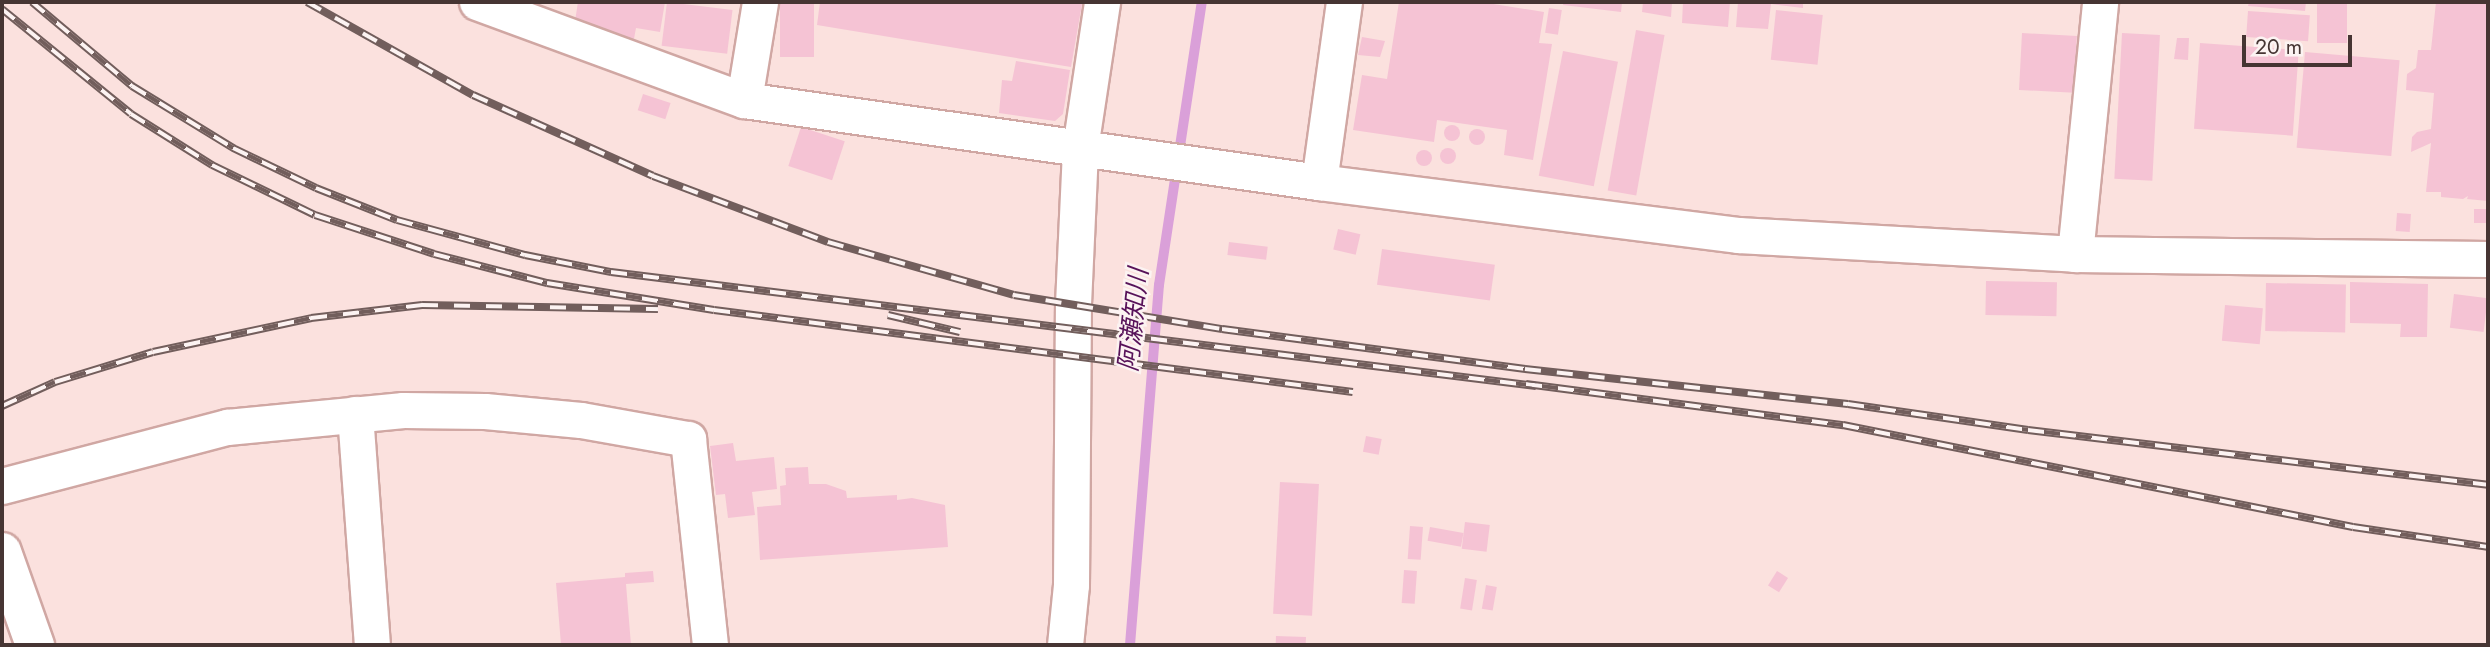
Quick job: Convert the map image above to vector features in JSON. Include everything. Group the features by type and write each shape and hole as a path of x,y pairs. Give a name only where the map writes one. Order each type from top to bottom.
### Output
{"main road":[{"path":"2,552 35,645"}],"street":[{"path":"477,2 744,100 1306,180 1738,235 2075,254 2488,259"},
{"path":"744,100 760,2"},
{"path":"1065,645 1071,585 1073,304 1080,148 1102,2"},
{"path":"1306,180 1344,2"},
{"path":"2075,254 2100,2"},
{"path":"2,486 227,427 403,410 485,411 581,419 688,439 710,645"},
{"path":"355,414 372,645"}],"building":[{"path":"578,2 665,2 660,32 636,28 634,39 602,34 575,21"},
{"path":"667,2 733,10 727,54 662,46"},
{"path":"780,2 814,2 814,57 780,57"},
{"path":"820,2 1082,4 1071,67 817,25"},
{"path":"1399,2 1481,2 1544,12 1539,43 1552,44 1533,160 1504,155 1507,130 1437,120 1434,142 1353,130 1362,75 1387,79"},
{"path":"1564,2 1622,2 1621,12 1563,5"},
{"path":"1643,2 1672,2 1671,17 1642,12"},
{"path":"1683,2 1730,2 1728,27 1682,23"},
{"path":"1738,2 1803,2 1803,8 1771,4 1768,29 1736,27"},
{"path":"2249,2 2306,2 2305,11 2248,6"},
{"path":"2317,2 2347,2 2347,43 2317,43"},
{"path":"2436,2 2488,2 2488,201 2467,199 2468,196 2463,199 2441,197 2441,192 2426,192 2431,143 2411,152 2412,137 2417,132 2431,129 2434,93 2406,90 2407,74 2416,68 2418,50 2431,50"},
{"path":"1549,8 1562,10 1558,35 1545,33"},
{"path":"1776,10 1823,15 1818,65 1771,60"},
{"path":"2248,11 2310,15 2308,41 2246,37"},
{"path":"1636,30 1665,35 1636,196 1608,191"},
{"path":"2022,33 2077,36 2074,93 2019,90"},
{"path":"2122,33 2160,35 2152,181 2114,179"},
{"path":"1362,37 1385,41 1380,57 1358,55"},
{"path":"2177,38 2189,38 2188,60 2174,59"},
{"path":"2200,43 2299,50 2293,136 2194,129"},
{"path":"1563,51 1618,62 1594,186 1539,176"},
{"path":"2305,52 2400,60 2391,156 2297,148"},
{"path":"1016,61 1070,70 1063,114 1055,121 999,113 1002,80 1012,81"},
{"path":"643,94 671,103 665,119 638,110"},
{"path":"1452,125 1458,127 1458,139 1452,141 1446,139 1444,133 1446,127"},
{"path":"801,127 845,141 832,180 788,166"},
{"path":"1477,129 1483,131 1483,143 1477,145 1471,143 1469,137 1471,131"},
{"path":"1448,148 1454,150 1454,162 1448,164 1442,162 1440,156 1442,150"},
{"path":"1424,150 1430,152 1430,164 1424,166 1418,164 1416,158 1418,152"},
{"path":"2474,209 2488,209 2488,223 2474,223"},
{"path":"2397,213 2411,214 2410,232 2396,231"},
{"path":"1338,229 1360,234 1356,255 1333,249"},
{"path":"1229,242 1268,247 1266,260 1227,255"},
{"path":"1382,249 1495,265 1490,301 1377,285"},
{"path":"1986,281 2057,282 2056,316 1985,315"},
{"path":"2350,282 2428,284 2427,337 2400,337 2401,324 2350,323"},
{"path":"2266,283 2346,284 2345,332 2265,331"},
{"path":"2454,294 2488,298 2484,332 2450,328"},
{"path":"2225,305 2263,308 2260,344 2222,341"},
{"path":"1366,436 1382,439 1379,455 1363,452"},
{"path":"733,443 736,461 774,457 777,489 752,492 755,515 728,518 725,494 716,495 710,446"},
{"path":"808,467 809,484 826,484 846,491 847,498 897,495 897,500 912,498 945,505 948,547 760,560 757,507 781,505 780,486 786,485 785,468"},
{"path":"1280,482 1319,484 1312,616 1273,614"},
{"path":"1465,522 1490,525 1487,552 1462,549"},
{"path":"1410,526 1423,527 1421,560 1408,559"},
{"path":"1430,527 1463,533 1461,547 1428,541"},
{"path":"1404,570 1417,571 1415,604 1402,603"},
{"path":"653,571 654,582 626,584 631,645 561,645 556,583 625,577 625,573"},
{"path":"1777,571 1788,578 1779,592 1768,585"},
{"path":"1465,578 1477,580 1472,610 1460,609"},
{"path":"1486,585 1497,587 1493,611 1482,609"},
{"path":"1276,636 1306,637 1306,645 1276,645"}],"waterway":[{"name":"阿瀬知川","path":"1130,645 1159,285 1202,2"}],"railway":[{"path":"32,2 132,86 233,148 316,188 397,220 525,255 611,272 1536,386"},
{"path":"307,2 473,95 653,176 828,242 1014,295 1222,329 1525,369 1848,404 2028,430 2488,485"},
{"path":"2,9 131,114 212,165 315,215 434,254 547,283 714,310 1353,392"},
{"path":"2,406 55,382 153,352 311,318 422,305 658,309"},
{"path":"888,315 960,332"},
{"path":"1526,384 1843,425 2353,527 2488,547"}]}
